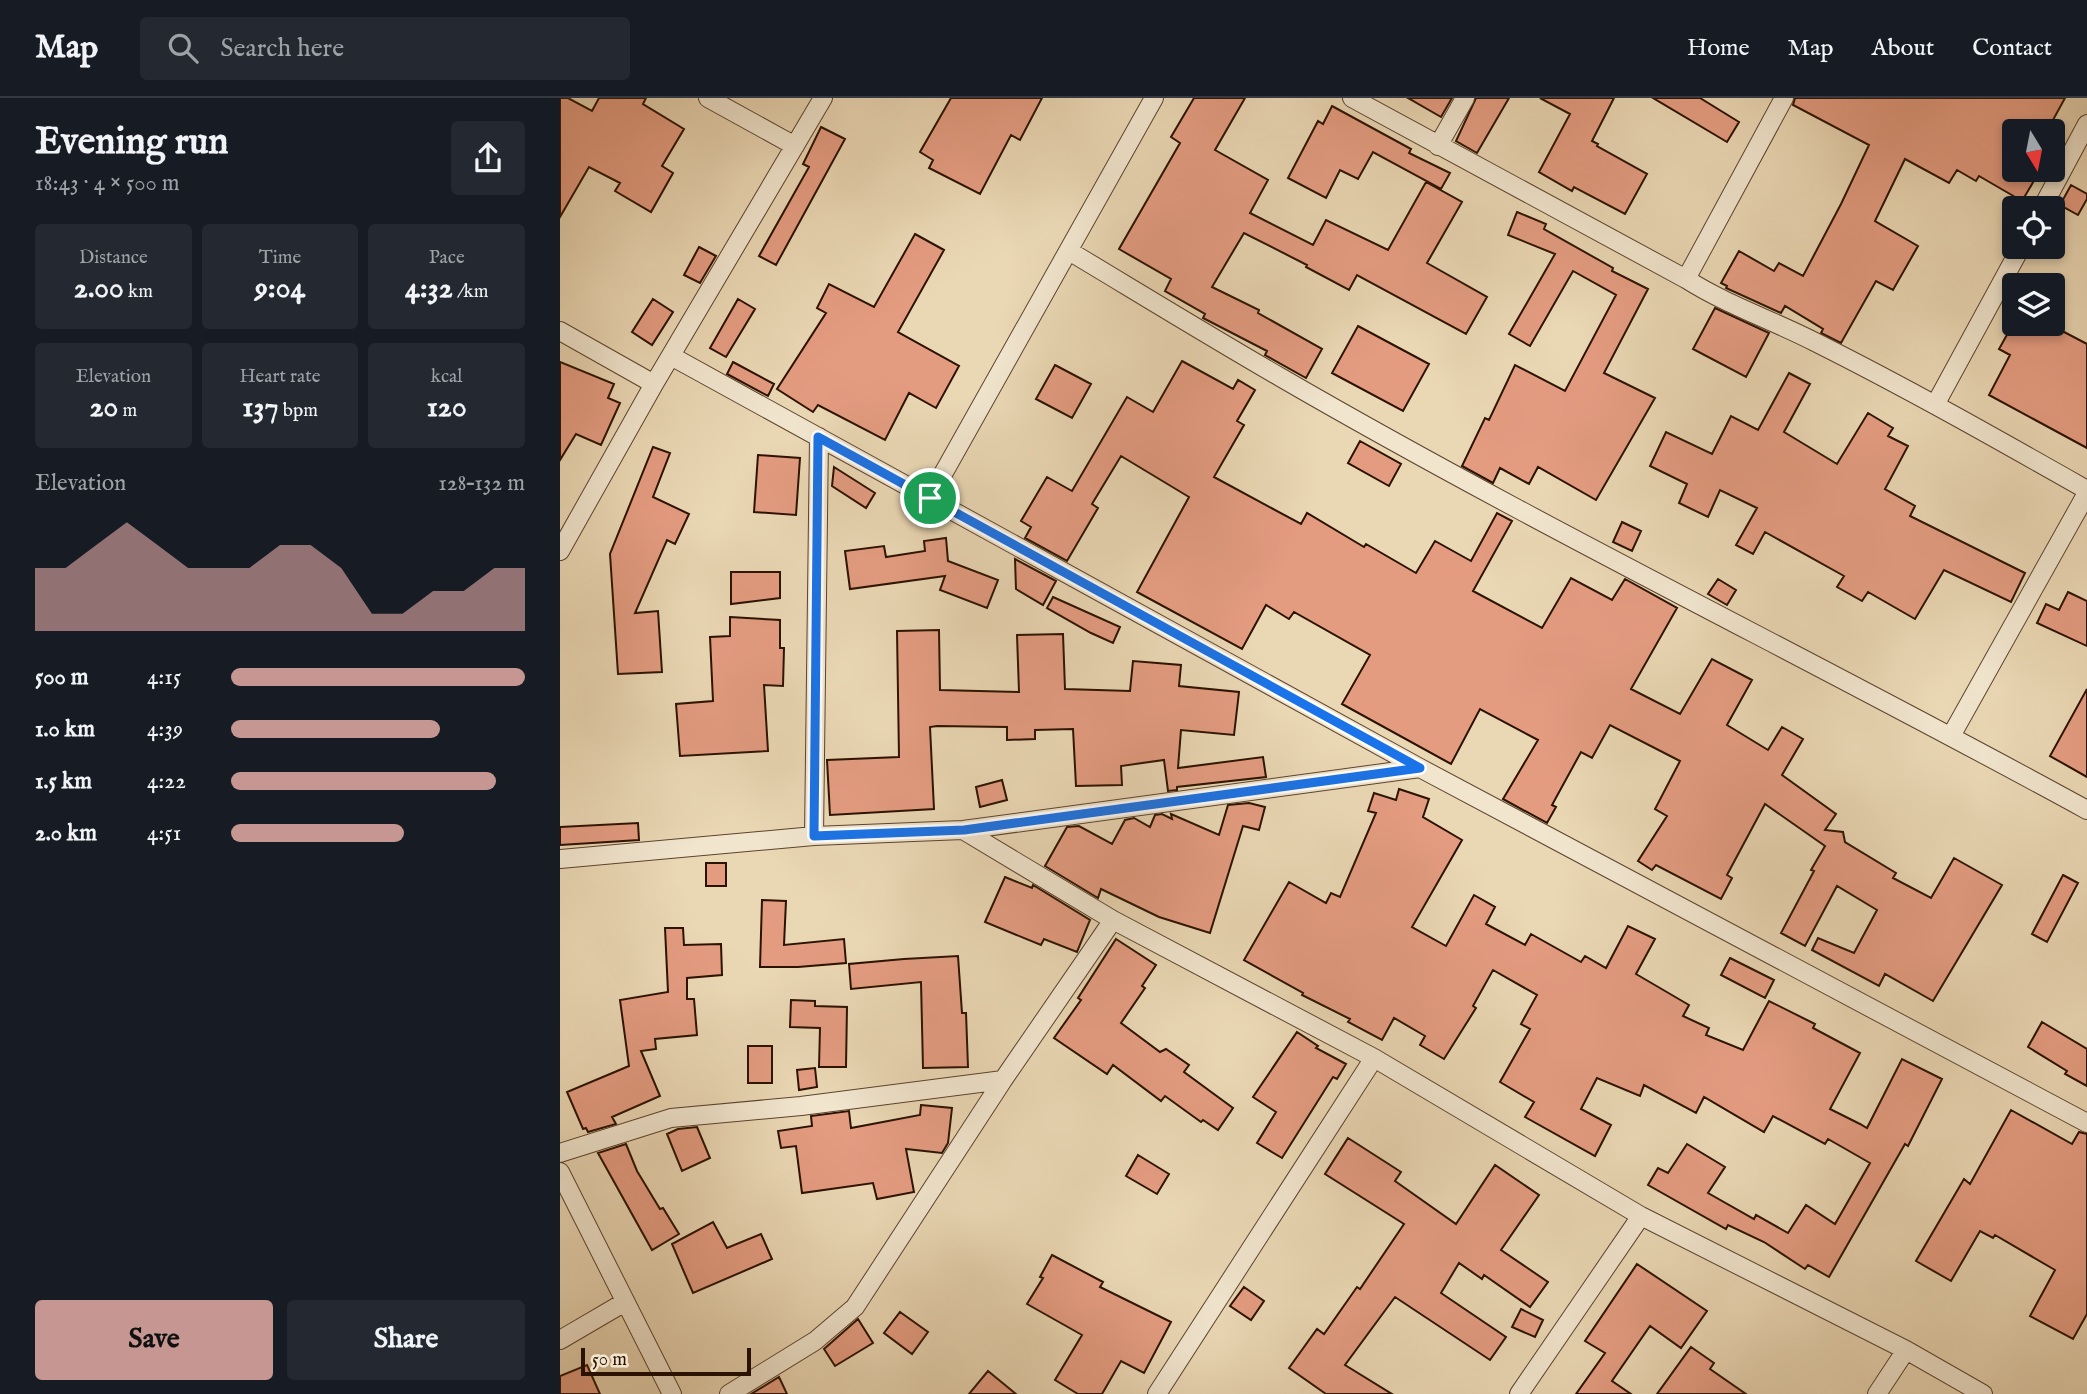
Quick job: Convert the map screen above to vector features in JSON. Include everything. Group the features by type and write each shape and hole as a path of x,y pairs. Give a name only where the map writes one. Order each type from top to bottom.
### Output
{"street":[{"path":"708,98 795,146"},
{"path":"560,551 654,384 823,98"},
{"path":"930,498 1154,98"},
{"path":"1352,98 1717,298 1813,341 2087,491 1951,736"},
{"path":"1438,146 1465,98"},
{"path":"1686,279 1784,98"},
{"path":"2048,196 2087,124"},
{"path":"1069,251 1281,378 1449,471 2087,810"},
{"path":"1934,405 2014,259"},
{"path":"560,331 654,384"},
{"path":"671,356 1420,768 2087,1123"},
{"path":"814,836 818,437"},
{"path":"560,859 814,836 964,830 1420,768"},
{"path":"964,830 1113,920 1374,1058 1641,1216 1906,1350 1983,1394"},
{"path":"729,1394 815,1341 855,1307 1003,1080 1113,920"},
{"path":"1157,1394 1374,1058"},
{"path":"560,1153 671,1118 1003,1080"},
{"path":"560,1172 672,1394"},
{"path":"1519,1394 1641,1216"},
{"path":"560,1340 625,1302"},
{"path":"1877,1394 1906,1350"}],"building":[{"path":"560,98 568,98 592,111 599,98 646,98 643,104 684,129 662,166 673,173 651,212 615,191 620,183 589,167 560,217"},
{"path":"951,98 1042,98 1020,140 1011,135 980,194 929,168 933,160 920,152"},
{"path":"1194,98 1245,98 1215,150 1268,180 1250,213 1313,245 1326,220 1388,250 1426,182 1462,202 1427,263 1487,297 1466,334 1357,275 1349,290 1244,233 1212,287 1259,310 1258,313 1322,349 1306,378 1265,355 1267,351 1203,318 1205,314 1165,291 1171,279 1119,249 1180,143 1171,137"},
{"path":"1408,98 1452,98 1441,117"},
{"path":"1476,98 1509,98 1477,153 1456,141"},
{"path":"1540,98 1614,98 1592,141 1647,174 1625,214 1574,187 1572,191 1539,172 1570,114"},
{"path":"1653,98 1700,98 1739,122 1727,142"},
{"path":"1795,98 2065,98 2054,119 2002,119 2002,182 2033,182 2025,196 2013,196 1979,176 1976,181 1957,170 1949,183 1905,159 1875,221 1918,246 1893,290 1876,281 1841,343 1821,333 1823,329 1785,306 1781,313 1726,288 1727,286 1721,283 1739,251 1774,271 1779,263 1803,276 1869,145 1793,105"},
{"path":"1332,106 1411,149 1409,153 1450,173 1441,189 1373,152 1358,179 1340,170 1326,198 1288,178 1318,121 1323,124"},
{"path":"821,127 845,139 776,265 759,256 809,167 803,164"},
{"path":"2071,185 2087,194 2078,215 2065,208 2065,196"},
{"path":"1517,212 1546,224 1544,229 1613,268 1612,271 1648,289 1604,373 1655,398 1596,500 1538,467 1529,484 1500,468 1493,483 1462,466 1485,418 1489,420 1515,365 1565,391 1616,295 1573,271 1530,346 1509,334 1555,254 1508,235"},
{"path":"915,234 944,250 898,332 959,366 936,408 909,393 885,440 818,405 813,412 777,389 826,313 817,308 829,284 874,307"},
{"path":"699,247 716,256 700,283 684,275"},
{"path":"653,299 673,312 652,345 632,332"},
{"path":"738,299 755,309 726,357 710,348"},
{"path":"1715,308 1769,333 1746,377 1693,349"},
{"path":"1358,326 1429,364 1403,411 1332,373"},
{"path":"2065,332 2087,344 2087,448 1989,395 2010,355 1999,349 2006,336 2065,336"},
{"path":"1182,361 1233,389 1238,380 1255,390 1237,421 1244,425 1214,477 1301,524 1307,513 1364,547 1366,544 1416,573 1435,541 1471,561 1497,513 1512,521 1473,591 1542,628 1571,578 1612,600 1625,579 1677,608 1631,689 1680,714 1712,659 1752,680 1727,725 1768,750 1782,727 1803,739 1782,775 1836,814 1825,830 1843,832 1845,842 1896,873 1893,878 1931,898 1954,858 2002,885 1933,1001 1885,974 1879,986 1812,950 1818,938 1854,953 1877,910 1837,886 1805,946 1781,933 1825,846 1765,804 1727,875 1732,878 1721,899 1656,865 1652,870 1638,861 1667,816 1655,809 1680,761 1610,725 1592,758 1581,752 1552,805 1556,807 1547,823 1503,799 1538,740 1480,709 1451,764 1342,704 1370,655 1294,612 1289,619 1266,605 1242,649 1137,592 1189,497 1121,456 1092,504 1098,508 1067,561 1025,538 1031,527 1021,521 1047,477 1072,491 1127,397 1153,412"},
{"path":"560,362 614,384 608,398 620,403 601,445 576,434 560,460"},
{"path":"733,362 774,384 768,396 727,374"},
{"path":"1055,365 1091,384 1072,418 1036,399"},
{"path":"1789,373 1810,384 1784,432 1837,464 1868,413 1893,428 1888,436 1908,446 1885,489 1915,506 1910,516 2025,573 2011,602 1944,570 1915,619 1868,592 1862,601 1837,587 1844,576 1765,532 1753,554 1736,545 1757,508 1720,490 1708,517 1679,503 1687,484 1650,466 1666,432 1712,454 1731,416 1758,430"},
{"path":"1360,441 1401,464 1389,486 1348,463"},
{"path":"653,447 670,453 653,497 689,514 675,544 667,540 635,613 658,611 662,672 618,674 610,554"},
{"path":"758,455 800,458 796,515 754,512"},
{"path":"834,467 875,493 866,508 832,486"},
{"path":"1622,522 1641,531 1632,551 1613,542"},
{"path":"946,538 948,561 998,580 987,608 940,590 945,576 850,589 845,551 884,546 886,557 925,551 924,541"},
{"path":"1015,559 1056,581 1043,605 1016,589"},
{"path":"731,572 780,572 780,598 731,604"},
{"path":"1718,579 1736,590 1727,605 1708,594"},
{"path":"2068,592 2087,601 2087,646 2037,623 2046,604 2059,610"},
{"path":"1053,597 1120,627 1113,643 1047,608"},
{"path":"730,617 780,620 780,648 784,648 783,686 764,685 768,751 680,756 676,704 713,701 710,637 730,636"},
{"path":"939,630 940,690 1019,692 1017,635 1063,634 1065,689 1130,691 1133,661 1181,665 1179,686 1239,692 1234,735 1181,730 1178,768 1263,757 1266,777 1177,787 1177,790 1168,791 1164,760 1121,766 1122,785 1076,786 1073,729 1035,730 1035,739 1007,740 1007,727 937,726 930,727 934,809 830,815 827,760 899,757 897,631"},
{"path":"2087,689 2087,777 2050,756"},
{"path":"1002,780 1007,800 980,807 976,787"},
{"path":"1399,789 1429,799 1423,817 1462,840 1412,927 1446,946 1474,895 1495,907 1486,924 1525,945 1531,934 1581,962 1585,956 1606,968 1628,926 1655,939 1636,974 1689,1005 1683,1016 1709,1028 1706,1035 1743,1050 1769,1001 1815,1024 1813,1028 1860,1053 1830,1109 1867,1128 1902,1059 1942,1079 1908,1146 1905,1144 1829,1277 1808,1265 1805,1269 1764,1242 1728,1225 1726,1229 1648,1185 1658,1168 1668,1173 1687,1144 1725,1167 1708,1193 1754,1219 1756,1215 1788,1233 1806,1205 1835,1224 1870,1163 1828,1139 1825,1144 1773,1116 1764,1132 1704,1097 1696,1113 1644,1085 1640,1096 1597,1078 1581,1109 1611,1125 1595,1156 1525,1117 1534,1102 1500,1082 1530,1029 1521,1024 1537,995 1493,970 1473,1006 1476,1008 1444,1059 1420,1045 1425,1036 1394,1018 1382,1040 1348,1022 1350,1019 1302,995 1303,993 1244,960 1289,882 1326,903 1331,893 1340,897 1376,813 1368,811 1374,793 1396,800"},
{"path":"1249,803 1265,807 1259,830 1243,826 1210,933 1159,917 1101,889 1098,898 1045,866 1067,827 1079,826 1112,844 1125,820 1134,818 1150,827 1155,815 1162,814 1172,819 1171,814 1219,835 1228,805"},
{"path":"638,823 639,840 560,845 560,827"},
{"path":"706,863 726,863 726,886 706,886"},
{"path":"2063,875 2078,883 2047,942 2032,934"},
{"path":"1005,877 1032,888 1033,885 1090,920 1077,952 1044,939 1041,945 985,922"},
{"path":"762,900 786,901 784,945 844,939 846,963 760,967"},
{"path":"665,928 683,928 684,945 721,944 722,975 687,978 687,999 694,999 697,1035 655,1039 656,1049 641,1051 660,1096 612,1117 616,1124 588,1132 586,1128 583,1129 567,1092 629,1066 620,1000 668,992"},
{"path":"1116,939 1156,965 1142,986 1145,988 1121,1023 1160,1052 1166,1049 1189,1065 1184,1072 1233,1108 1218,1130 1203,1120 1201,1122 1165,1096 1161,1101 1113,1065 1107,1074 1054,1038 1081,1000 1078,998"},
{"path":"958,956 962,1013 966,1013 968,1067 923,1068 921,982 851,989 849,964"},
{"path":"1730,958 1774,980 1765,998 1721,975"},
{"path":"791,1000 815,1001 815,1006 847,1007 846,1067 819,1067 820,1028 790,1027"},
{"path":"2042,1022 2087,1049 2087,1086 2065,1074 2067,1071 2028,1047"},
{"path":"1297,1032 1318,1046 1316,1048 1346,1064 1337,1079 1333,1077 1282,1158 1257,1143 1276,1112 1253,1097"},
{"path":"748,1046 772,1046 772,1083 748,1083"},
{"path":"815,1068 817,1087 799,1090 797,1070"},
{"path":"921,1105 952,1108 948,1143 942,1153 906,1149 914,1192 877,1199 873,1183 802,1193 796,1146 781,1148 778,1131 812,1126 811,1116 849,1111 851,1128 920,1115"},
{"path":"2011,1110 2072,1144 2079,1132 2087,1134 2087,1314 2073,1339 2030,1316 2055,1270 1995,1235 1993,1238 1980,1231 1951,1281 1916,1261 1964,1179 1970,1184"},
{"path":"697,1127 710,1158 682,1171 667,1134 678,1129"},
{"path":"1348,1138 1401,1172 1395,1181 1456,1224 1495,1165 1539,1195 1501,1250 1548,1282 1530,1307 1484,1275 1482,1279 1459,1263 1441,1293 1506,1337 1490,1360 1395,1297 1345,1365 1392,1394 1326,1394 1289,1368 1317,1329 1324,1334 1357,1287 1360,1289 1404,1224 1325,1174"},
{"path":"626,1144 637,1171 679,1234 652,1250 598,1153"},
{"path":"1138,1155 1169,1174 1157,1194 1126,1176"},
{"path":"713,1222 727,1248 761,1234 772,1259 693,1293 672,1244"},
{"path":"1052,1255 1103,1282 1100,1287 1171,1322 1144,1373 1121,1361 1102,1394 1078,1394 1055,1380 1082,1335 1027,1304 1043,1278 1040,1277"},
{"path":"1637,1264 1707,1311 1681,1348 1650,1326 1612,1381 1631,1394 1576,1394 1605,1353 1585,1341"},
{"path":"1244,1287 1264,1301 1251,1320 1230,1306"},
{"path":"1521,1309 1543,1320 1535,1337 1512,1327"},
{"path":"900,1312 928,1332 912,1354 884,1333"},
{"path":"858,1319 873,1343 835,1366 824,1349"},
{"path":"1691,1347 1714,1363 1710,1369 1746,1394 1657,1394"},
{"path":"587,1365 600,1394 560,1394 560,1376"},
{"path":"988,1371 1016,1394 969,1394"},
{"path":"779,1377 787,1394 751,1394"}],"route":[{"path":"818,437 930,498 1420,768 964,830 814,836 818,437"}]}
